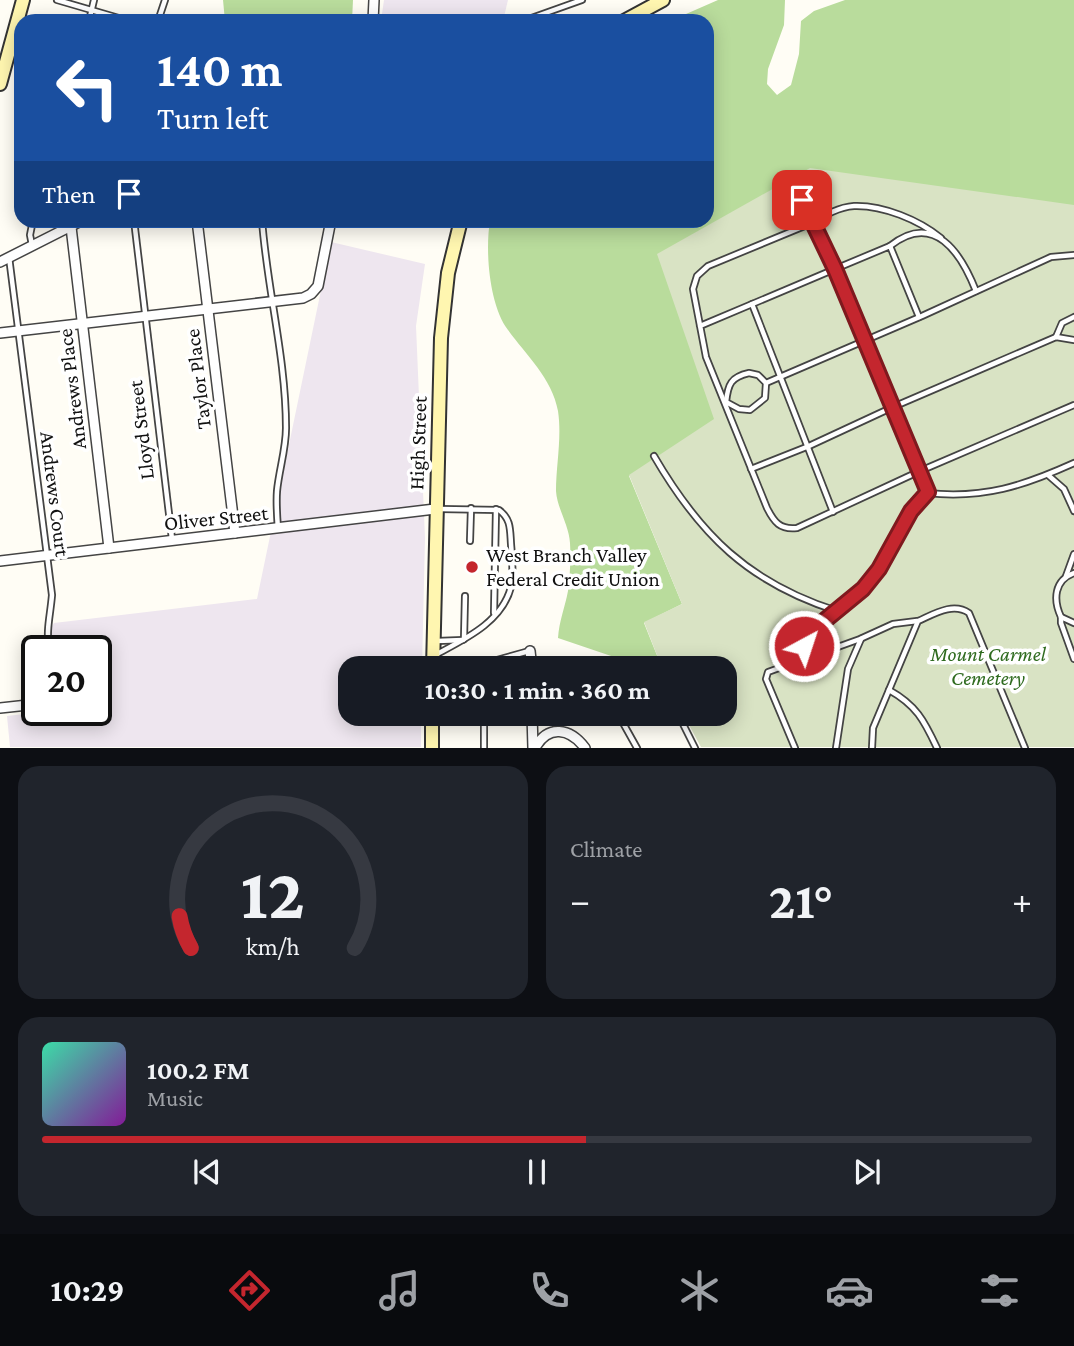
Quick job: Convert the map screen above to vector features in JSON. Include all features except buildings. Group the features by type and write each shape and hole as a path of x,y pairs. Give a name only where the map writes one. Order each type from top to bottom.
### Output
{"main road":[{"path":"637,14 663,0"},
{"path":"0,84 14,33"},
{"name":"High Street","path":"433,656 435,509 443,308 459,228"},
{"path":"432,726 432,747"}],"street":[{"path":"4,260 69,228"},
{"name":"Andrews Place","path":"71,228 109,548"},
{"name":"Taylor Place","path":"200,228 235,533"},
{"path":"0,333 303,298 315,290 319,282 329,228"},
{"name":"Oliver Street","path":"0,561 435,509"},
{"path":"530,651 530,656"},
{"path":"0,708 21,706"},
{"path":"533,726 534,747"},
{"path":"534,747 544,735 555,730 570,733 585,747"}],"lane":[{"path":"57,0 105,14"},
{"path":"90,14 94,0"},
{"path":"543,14 582,0"},
{"path":"792,178 835,269 928,492"},
{"path":"975,291 962,261 952,247 931,229 905,217 853,206 840,209 813,223 708,266 697,276 693,289 706,358 774,523 788,529 797,528 920,471 1074,405"},
{"path":"31,228 33,246"},
{"name":"Lloyd Street","path":"135,228 172,540"},
{"path":"263,228 286,427 285,450 277,491 278,529"},
{"path":"699,326 890,246 905,237 933,234 942,238"},
{"path":"890,246 919,317"},
{"path":"766,383 1051,257 1074,255"},
{"name":"Andrews Court","path":"4,260 19,331 52,596 47,635"},
{"path":"752,304 833,512"},
{"path":"1056,337 1062,323 1074,317"},
{"path":"751,469 1056,337 1074,340"},
{"path":"749,373 758,375 766,383 765,398 750,410 739,409 726,402 727,391 737,376 749,373"},
{"path":"654,456 683,502 710,536 734,558 804,600 837,611"},
{"path":"928,492 950,495 984,494 1048,475 1074,463"},
{"path":"1048,475 1064,489 1074,511"},
{"path":"810,657 803,641 863,589 879,569 901,527 928,492"},
{"path":"470,541 471,508"},
{"path":"435,509 496,509 507,516 512,553 511,587 494,616 441,656"},
{"path":"494,616 496,509"},
{"path":"1074,554 1055,599 1074,659"},
{"path":"1066,576 1074,573"},
{"path":"464,640 465,596"},
{"path":"795,747 766,675 893,624 918,621 948,609 958,608 970,613 1025,747"},
{"path":"1061,617 1074,623"},
{"path":"872,747 873,728 918,621"},
{"path":"836,747 848,669 862,638"},
{"path":"433,642 464,640"},
{"path":"515,656 530,651"},
{"path":"889,690 903,698 922,716 937,747"},
{"path":"484,726 484,747"},
{"path":"625,726 637,747"},
{"path":"684,726 695,747"}],"shaded area":[{"path":"384,0 508,0 505,14 382,14"},
{"path":"331,242 425,264 416,326 425,538 422,656 338,656 338,726 421,726 421,747 10,747 7,716 21,714 21,726 112,726 112,635 52,635 54,623 257,599"}],"green space":[{"path":"223,0 353,0 352,14 224,14"},
{"path":"718,0 785,0 784,25 768,69 767,84 777,95 791,85 799,54 801,21 814,11 845,0 1074,0 1074,283 740,487 629,476 682,604 644,623 657,656 611,656 558,638 568,591 570,555 569,536 556,491 558,411 544,377 508,330 496,306 488,262 489,228 714,228 714,14 686,14"},
{"name":"Mount Carmel Cemetery","path":"810,168 1074,205 1074,747 701,747 690,726 737,726 737,656 657,656 644,622 682,604 629,475 714,419 657,254 703,228 714,228 714,222"}],"place":[{"name":"West Branch Valley Federal Credit Union","path":"472,567"}],"route":[{"path":"802,200 835,269 928,492 911,511 879,569 863,589 807,635 803,641 804,646"}]}
